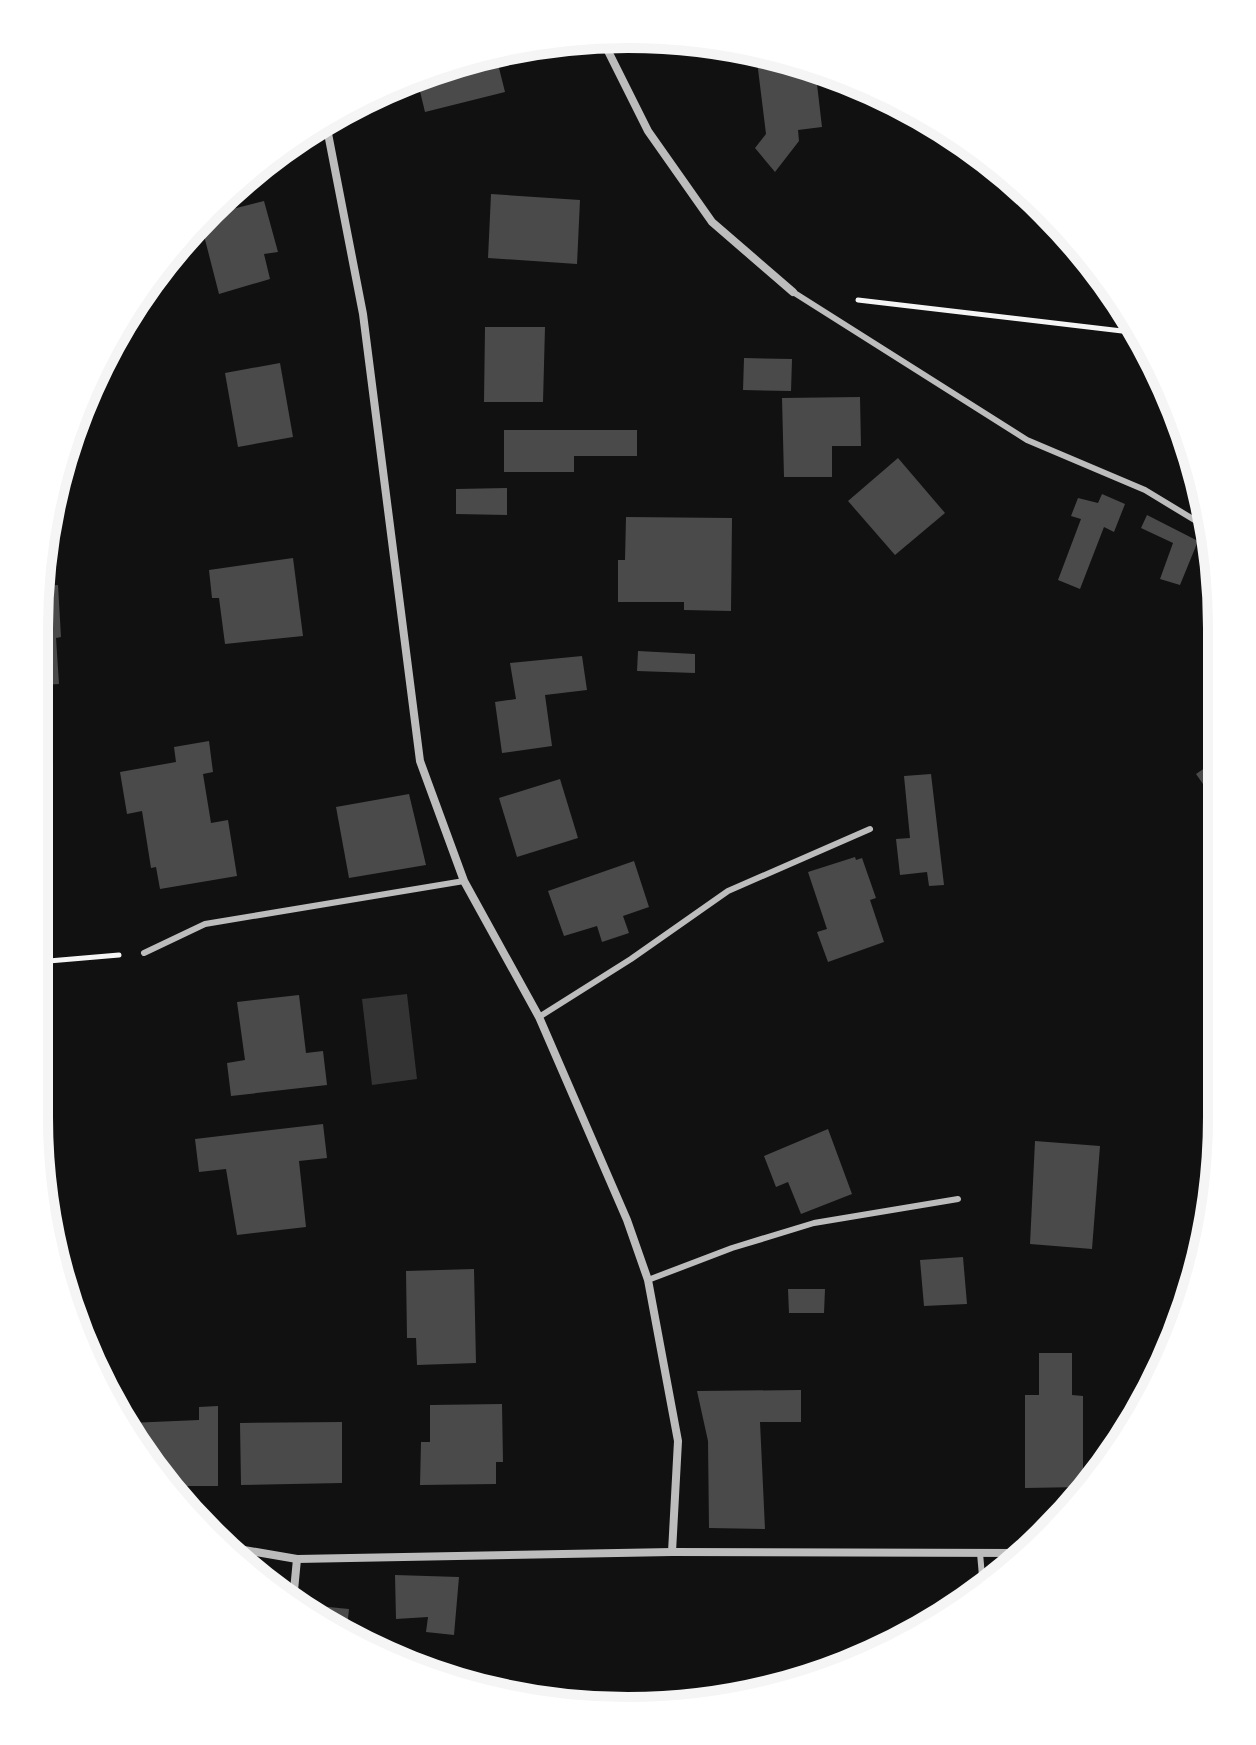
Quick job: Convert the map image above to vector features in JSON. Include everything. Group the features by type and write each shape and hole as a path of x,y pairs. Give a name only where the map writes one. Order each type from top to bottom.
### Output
{"street":[{"path":"607,49 648,131 712,222 793,292"},
{"path":"328,132 363,314 420,761 464,881 539,1017 627,1220 648,1280 678,1441 672,1552"},
{"path":"242,1550 297,1559 672,1552 1010,1553"},
{"path":"294,1590 297,1559"}],"lane":[{"path":"793,292 1027,440 1145,490 1198,522"},
{"path":"539,1017 631,959 728,891 870,829"},
{"path":"144,953 205,924 464,881"},
{"path":"648,1280 732,1248 814,1223 958,1199"},
{"path":"980,1553 982,1576"}],"path":[{"path":"856,300 1126,331"},
{"path":"48,961 144,953"}],"shaded area":[{"path":"407,994 417,1079 372,1085 362,999"}],"building":[{"path":"498,63 505,92 425,112 419,87"},
{"path":"757,63 817,80 822,127 798,130 799,141 775,172 755,148 766,134"},
{"path":"491,194 580,200 577,264 488,258"},
{"path":"264,201 278,252 264,254 270,279 219,294 203,234 226,211"},
{"path":"485,327 545,327 543,402 484,402"},
{"path":"744,358 792,359 791,391 743,390"},
{"path":"280,363 293,437 238,447 225,373"},
{"path":"860,397 861,446 832,446 832,477 784,477 782,398"},
{"path":"504,430 637,430 637,456 574,456 574,472 504,472"},
{"path":"898,458 945,513 895,555 848,501"},
{"path":"507,488 507,515 456,514 456,489"},
{"path":"1102,494 1125,504 1114,532 1104,527 1080,589 1058,580 1081,519 1071,516 1078,498 1098,503"},
{"path":"1147,515 1198,541 1180,585 1160,579 1173,543 1141,528"},
{"path":"626,517 732,518 731,611 684,610 684,602 618,602 618,560 625,560"},
{"path":"293,558 303,636 225,644 219,598 212,598 209,570"},
{"path":"58,585 61,637 56,638 59,684 48,685 48,628 49,586"},
{"path":"638,651 695,654 695,673 637,671"},
{"path":"582,656 587,690 545,695 552,746 502,753 495,702 516,699 510,663"},
{"path":"209,741 213,772 203,774 211,823 228,820 237,876 160,889 156,867 151,868 142,811 127,814 120,772 176,762 174,747"},
{"path":"1208,766 1208,791 1196,774"},
{"path":"931,774 944,885 929,886 927,872 900,875 896,839 910,838 904,776"},
{"path":"560,779 578,838 517,857 499,798"},
{"path":"409,794 426,865 349,878 336,807"},
{"path":"855,857 856,860 862,858 876,898 870,900 884,942 828,962 817,932 827,929 808,872"},
{"path":"634,861 649,907 623,916 629,933 602,942 597,926 564,936 548,891"},
{"path":"299,995 306,1053 323,1051 327,1085 231,1096 227,1063 245,1060 237,1002"},
{"path":"323,1124 327,1158 299,1161 306,1227 237,1235 226,1169 199,1172 195,1139"},
{"path":"828,1129 852,1194 801,1214 788,1182 776,1187 764,1156"},
{"path":"1035,1141 1100,1146 1092,1249 1030,1244"},
{"path":"963,1257 967,1304 924,1306 920,1260"},
{"path":"474,1269 476,1363 417,1365 416,1338 407,1338 406,1271"},
{"path":"788,1289 825,1289 824,1313 789,1313"},
{"path":"1039,1353 1072,1353 1072,1395 1083,1396 1083,1476 1074,1487 1025,1488 1025,1395 1039,1395"},
{"path":"801,1390 801,1422 760,1422 765,1529 709,1528 708,1441 697,1391"},
{"path":"502,1404 503,1462 496,1462 496,1484 420,1485 421,1442 430,1442 430,1405"},
{"path":"218,1406 218,1486 181,1486 136,1423 199,1420 199,1407"},
{"path":"342,1422 342,1483 241,1485 240,1423"},
{"path":"395,1575 459,1577 454,1635 426,1632 428,1617 396,1619"},
{"path":"317,1606 349,1609 347,1624"}]}
